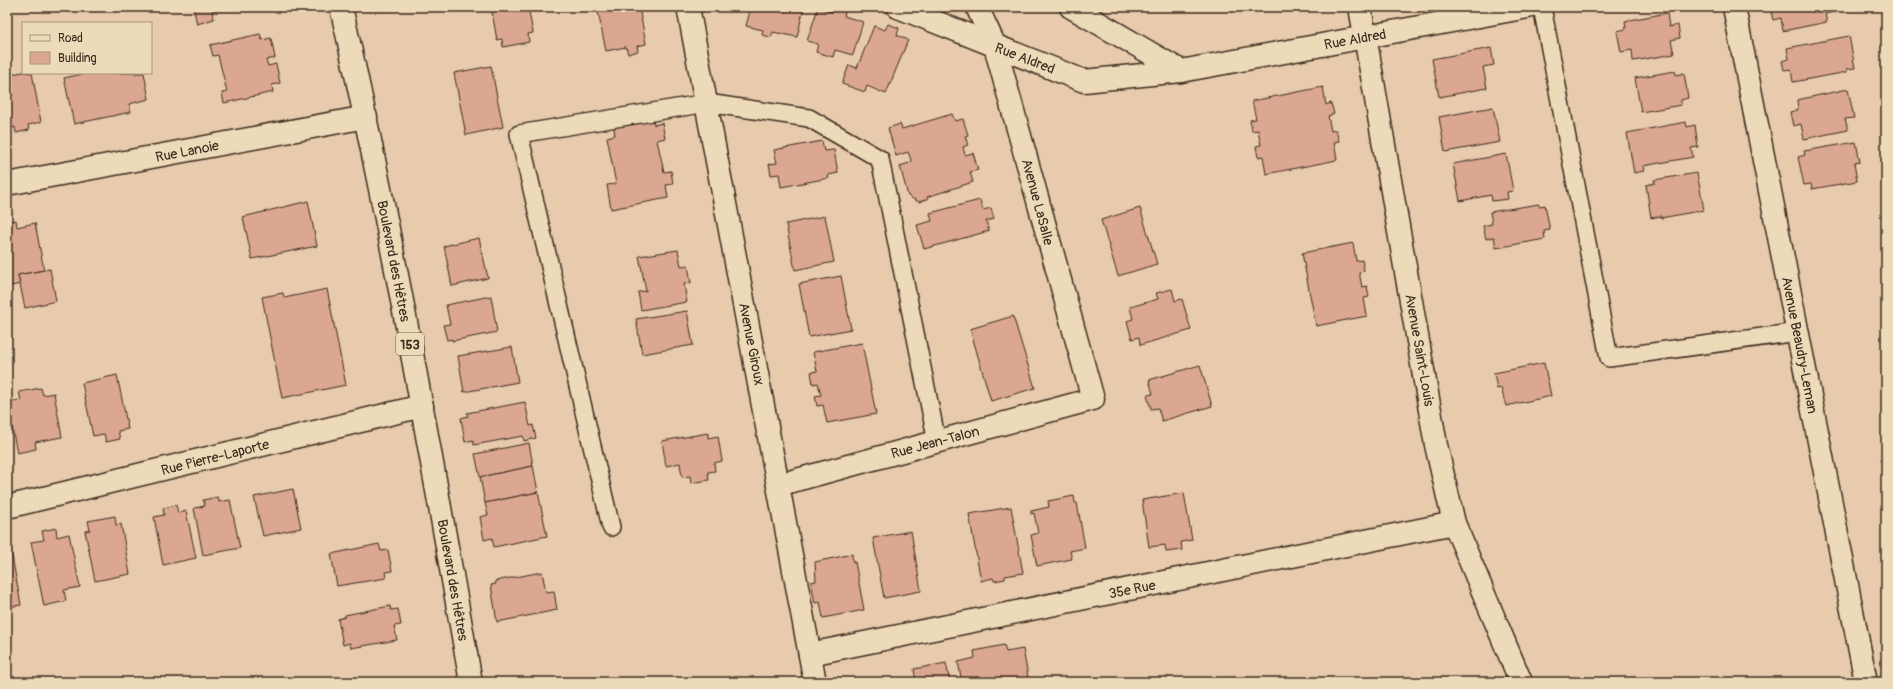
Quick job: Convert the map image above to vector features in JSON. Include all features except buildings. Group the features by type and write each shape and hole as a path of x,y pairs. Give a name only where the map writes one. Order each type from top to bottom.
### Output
{"street":[{"name":"Boulevard des Hêtres","path":"341,7 366,118 422,406 471,682"},
{"name":"Avenue Giroux","path":"688,7 815,682"},
{"name":"Rue Aldred","path":"898,7 1084,81 1181,71 1528,7"},
{"name":"Avenue LaSalle","path":"977,7 995,46 1093,399"},
{"path":"1071,7 1181,71"},
{"name":"Avenue Saint-Louis","path":"1360,7 1436,445 1454,523 1521,682"},
{"name":"Avenue Beaudry-Leman","path":"1734,7 1866,682"},
{"name":"Rue Lanoie","path":"7,184 366,118"},
{"name":"Rue Jean-Talon","path":"778,485 1093,399"},
{"name":"Rue Pierre-Laporte","path":"7,507 422,406"},
{"name":"35e Rue","path":"810,654 1454,523"}],"lane":[{"path":"1542,7 1609,358 1798,332"},
{"path":"611,528 519,134 707,103 809,118 880,159 937,442"}]}
